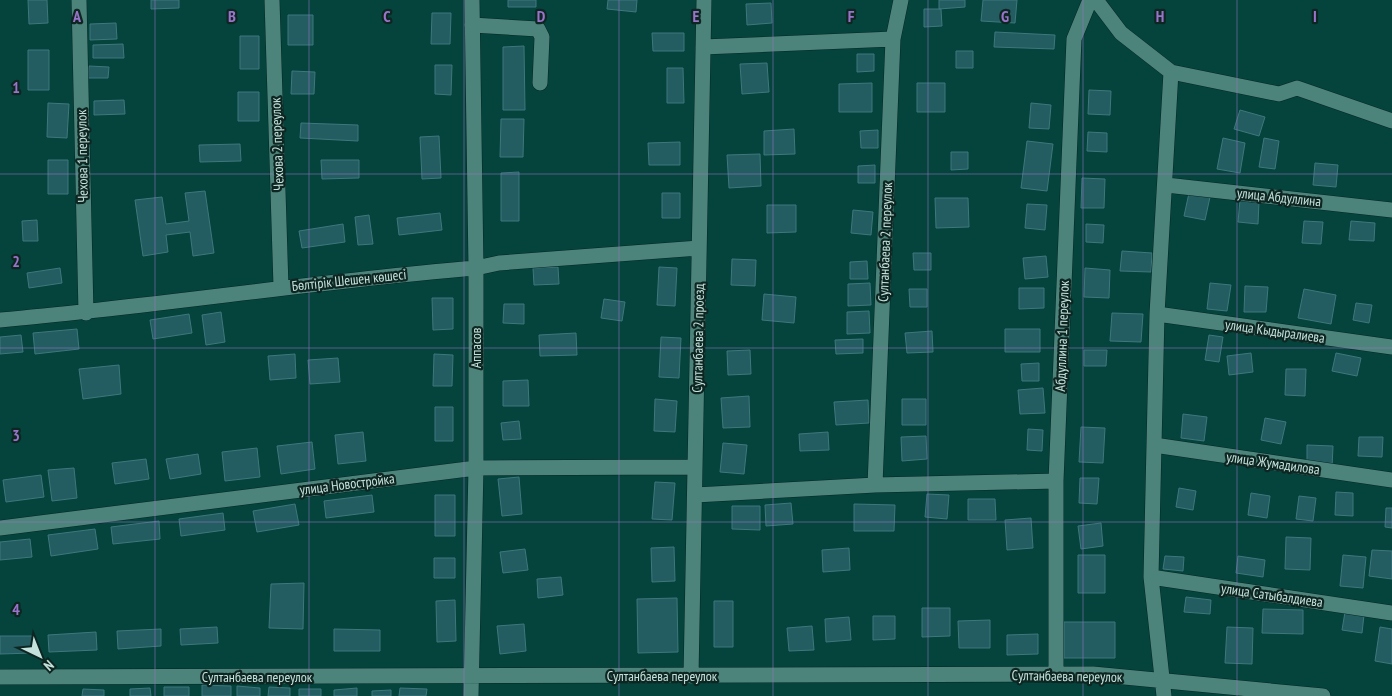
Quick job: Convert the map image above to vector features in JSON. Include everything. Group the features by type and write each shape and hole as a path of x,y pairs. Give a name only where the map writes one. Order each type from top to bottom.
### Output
{"street":[{"name":"Чехова 1 переулок","path":"79,0 86,313"},
{"name":"Чехова 2 переулок","path":"272,0 281,288"},
{"name":"Аппасов","path":"471,696 476,468 476,268 472,0"},
{"name":"Султанбаева 2 проезд","path":"691,676 704,0"},
{"name":"Султанбаева 2 переулок","path":"875,485 893,39 901,0"},
{"name":"Абдуллина 1 переулок","path":"1056,674 1056,481 1074,39 1090,0"},
{"path":"1096,0 1121,33 1171,72 1240,88 1279,94 1297,88 1392,121"},
{"path":"472,25 538,29 542,37 540,83"},
{"path":"703,47 893,39"},
{"path":"1164,696 1151,577 1157,314 1166,185 1171,72"},
{"name":"улица Абдуллина","path":"1166,185 1392,210"},
{"name":"Бөлтірік Шешен көшесі","path":"0,320 86,313 281,288 476,268 499,263 699,248"},
{"name":"улица Кыдыралиева","path":"1157,314 1392,347"},
{"name":"улица Жумадилова","path":"1154,445 1392,480"},
{"name":"улица Новостройка","path":"0,528 476,468 695,468"},
{"path":"694,495 875,485 1056,481"},
{"name":"улица Сатыбалдиева","path":"1151,577 1392,613"},
{"name":"Султанбаева переулок","path":"0,677 1056,674 1162,679 1323,696"}],"building":[{"path":"28,0 47,0 48,23 29,24"},
{"path":"151,0 179,0 179,8 151,9"},
{"path":"508,0 536,0 536,7 508,7"},
{"path":"608,0 637,0 636,12 607,9"},
{"path":"939,0 965,0 965,7 939,9"},
{"path":"983,0 1017,0 1015,23 981,21"},
{"path":"771,3 772,23 747,25 746,4"},
{"path":"924,9 941,9 942,26 924,27"},
{"path":"432,13 451,13 450,44 431,44"},
{"path":"288,15 313,15 313,45 288,45"},
{"path":"116,23 117,39 90,40 90,24"},
{"path":"995,32 1055,35 1054,49 994,47"},
{"path":"652,33 684,33 684,51 653,51"},
{"path":"240,36 259,36 259,69 240,69"},
{"path":"123,44 124,58 93,58 93,45"},
{"path":"524,46 525,110 503,110 503,47"},
{"path":"28,50 49,50 49,90 28,90"},
{"path":"956,51 973,51 973,68 956,68"},
{"path":"857,54 874,54 874,71 857,72"},
{"path":"767,63 769,92 742,94 740,64"},
{"path":"435,65 452,65 451,95 435,94"},
{"path":"89,66 109,67 108,78 88,78"},
{"path":"667,68 683,68 684,103 667,103"},
{"path":"292,71 315,72 314,94 291,94"},
{"path":"872,83 872,112 839,112 839,84"},
{"path":"917,83 945,83 945,112 917,112"},
{"path":"1089,90 1111,91 1110,115 1088,114"},
{"path":"238,92 259,92 259,121 238,121"},
{"path":"124,100 125,114 94,115 94,101"},
{"path":"48,103 69,104 67,138 47,137"},
{"path":"1031,103 1051,105 1049,129 1029,128"},
{"path":"1240,110 1265,117 1259,136 1234,129"},
{"path":"501,119 524,119 523,157 500,157"},
{"path":"301,123 358,125 358,141 300,138"},
{"path":"794,129 795,154 764,155 764,131"},
{"path":"878,130 878,148 861,148 860,131"},
{"path":"1088,132 1107,133 1107,152 1087,151"},
{"path":"439,136 441,178 422,179 420,137"},
{"path":"1223,138 1245,143 1240,173 1217,169"},
{"path":"1264,138 1279,141 1275,169 1259,167"},
{"path":"1027,141 1053,144 1047,191 1021,188"},
{"path":"680,142 680,165 649,165 648,143"},
{"path":"240,144 241,161 200,162 199,145"},
{"path":"951,152 968,152 968,169 951,170"},
{"path":"760,154 761,186 729,188 727,155"},
{"path":"48,160 68,160 68,194 48,194"},
{"path":"321,160 359,160 359,178 322,179"},
{"path":"1315,163 1338,165 1336,187 1313,185"},
{"path":"875,165 875,183 858,183 858,166"},
{"path":"519,172 519,221 501,221 501,173"},
{"path":"1082,178 1105,179 1104,208 1081,208"},
{"path":"205,191 214,253 193,256 190,232 166,235 168,252 143,256 135,200 162,197 166,224 189,221 185,193"},
{"path":"662,193 680,193 680,218 662,218"},
{"path":"1189,193 1210,197 1205,220 1184,216"},
{"path":"935,198 968,198 969,227 936,228"},
{"path":"1240,200 1259,202 1258,224 1238,222"},
{"path":"1027,204 1047,205 1045,230 1025,228"},
{"path":"767,205 796,205 796,232 767,233"},
{"path":"853,210 873,212 871,235 851,233"},
{"path":"440,213 442,230 399,235 397,218"},
{"path":"369,215 373,244 358,245 355,217"},
{"path":"37,220 38,241 23,241 22,221"},
{"path":"1304,221 1323,222 1321,244 1302,243"},
{"path":"1351,221 1375,223 1374,241 1349,240"},
{"path":"343,224 345,242 302,248 299,231"},
{"path":"1086,224 1104,225 1103,243 1086,242"},
{"path":"1122,251 1152,253 1151,272 1120,271"},
{"path":"913,253 931,253 931,270 914,270"},
{"path":"1046,256 1048,277 1025,279 1023,258"},
{"path":"732,259 756,260 755,286 731,285"},
{"path":"867,261 868,279 850,279 850,262"},
{"path":"558,267 559,284 534,285 533,268"},
{"path":"659,267 677,268 675,306 657,305"},
{"path":"60,268 62,283 29,288 27,273"},
{"path":"1085,268 1110,270 1109,298 1084,297"},
{"path":"870,283 871,305 848,306 848,284"},
{"path":"1210,283 1231,285 1227,311 1207,309"},
{"path":"1245,286 1268,287 1266,312 1244,312"},
{"path":"1019,288 1044,288 1044,308 1019,309"},
{"path":"909,289 927,289 927,307 910,307"},
{"path":"1304,289 1336,295 1331,324 1298,318"},
{"path":"764,294 796,297 794,323 762,320"},
{"path":"432,298 453,298 453,329 433,330"},
{"path":"604,299 625,302 622,321 601,318"},
{"path":"1356,303 1372,305 1369,323 1353,320"},
{"path":"504,304 524,304 524,324 503,323"},
{"path":"869,311 870,333 847,334 847,312"},
{"path":"221,312 225,342 206,345 202,315"},
{"path":"1112,313 1143,314 1141,342 1110,341"},
{"path":"189,314 192,333 153,339 150,320"},
{"path":"77,329 79,349 35,354 33,333"},
{"path":"1005,329 1040,329 1040,352 1005,352"},
{"path":"932,331 933,352 907,353 905,333"},
{"path":"576,333 577,355 540,356 539,335"},
{"path":"21,335 23,352 0,354 0,337"},
{"path":"1209,335 1223,337 1219,362 1205,360"},
{"path":"661,337 681,338 679,378 659,377"},
{"path":"863,339 863,353 836,354 835,340"},
{"path":"750,350 751,374 728,375 727,351"},
{"path":"1084,350 1107,350 1106,366 1084,366"},
{"path":"1251,353 1253,372 1229,375 1227,356"},
{"path":"1336,353 1361,358 1357,376 1332,371"},
{"path":"295,354 296,378 270,380 268,356"},
{"path":"434,354 453,355 452,386 433,386"},
{"path":"338,358 340,382 310,384 308,360"},
{"path":"1039,363 1039,381 1022,381 1021,364"},
{"path":"119,365 121,394 83,399 79,369"},
{"path":"1286,369 1306,369 1305,396 1285,395"},
{"path":"528,380 529,406 503,406 503,381"},
{"path":"1043,388 1045,413 1020,414 1018,390"},
{"path":"749,396 750,427 723,428 721,398"},
{"path":"655,399 677,401 675,432 654,431"},
{"path":"902,399 926,399 926,425 902,425"},
{"path":"868,400 869,423 836,425 834,402"},
{"path":"435,407 453,407 453,441 435,441"},
{"path":"1183,414 1207,417 1204,441 1181,438"},
{"path":"1265,418 1286,422 1281,444 1261,440"},
{"path":"519,421 521,439 503,440 501,423"},
{"path":"1081,427 1105,428 1103,463 1079,462"},
{"path":"1028,429 1043,430 1042,451 1027,450"},
{"path":"363,432 366,461 338,464 335,435"},
{"path":"828,432 829,450 800,451 799,434"},
{"path":"926,436 927,459 902,461 901,437"},
{"path":"1359,437 1383,437 1382,457 1358,456"},
{"path":"312,442 315,469 281,474 277,446"},
{"path":"723,443 747,445 744,474 720,472"},
{"path":"1307,445 1333,446 1332,468 1307,467"},
{"path":"257,448 260,477 225,481 222,452"},
{"path":"198,454 201,474 170,479 166,459"},
{"path":"146,459 149,479 115,484 112,463"},
{"path":"74,468 77,498 52,501 48,470"},
{"path":"41,475 44,497 6,502 3,480"},
{"path":"519,477 522,514 502,516 498,479"},
{"path":"1080,478 1099,478 1097,504 1079,503"},
{"path":"655,482 675,483 672,520 652,519"},
{"path":"1179,488 1196,491 1193,510 1176,507"},
{"path":"1336,492 1353,493 1353,516 1335,515"},
{"path":"1251,493 1270,496 1267,518 1248,515"},
{"path":"927,494 949,495 947,519 925,517"},
{"path":"372,495 374,512 326,518 324,501"},
{"path":"435,495 455,495 455,536 435,536"},
{"path":"1299,496 1316,498 1313,521 1296,519"},
{"path":"968,499 995,499 996,520 968,520"},
{"path":"791,503 793,524 766,526 765,505"},
{"path":"295,504 299,525 257,532 253,511"},
{"path":"854,504 895,505 894,531 854,531"},
{"path":"732,506 760,506 760,530 732,529"},
{"path":"1386,508 1392,508 1392,528 1385,527"},
{"path":"223,513 225,530 181,536 179,519"},
{"path":"1031,518 1033,548 1007,550 1005,520"},
{"path":"159,521 160,539 113,544 111,527"},
{"path":"1101,523 1103,546 1081,549 1078,526"},
{"path":"95,529 98,549 51,556 48,535"},
{"path":"1286,537 1311,538 1310,570 1285,569"},
{"path":"30,539 32,557 0,560 0,542"},
{"path":"674,547 675,581 652,582 651,548"},
{"path":"849,548 850,570 823,572 822,550"},
{"path":"525,549 528,570 503,573 500,552"},
{"path":"1372,550 1392,551 1392,579 1369,576"},
{"path":"1078,555 1105,555 1105,593 1078,593"},
{"path":"1343,555 1366,557 1363,588 1340,586"},
{"path":"1165,556 1184,557 1183,571 1163,569"},
{"path":"1238,556 1265,560 1263,577 1236,573"},
{"path":"434,558 455,558 455,578 434,578"},
{"path":"561,577 563,595 538,598 537,579"},
{"path":"304,583 303,629 269,628 271,584"},
{"path":"1186,597 1211,600 1210,614 1184,612"},
{"path":"677,598 678,652 638,653 637,599"},
{"path":"455,600 456,641 437,642 436,601"},
{"path":"714,601 733,601 733,647 714,647"},
{"path":"922,608 950,608 950,636 922,637"},
{"path":"1263,609 1303,610 1303,634 1262,633"},
{"path":"1345,612 1364,615 1362,633 1342,630"},
{"path":"873,616 895,616 895,639 873,640"},
{"path":"849,617 851,640 826,642 825,619"},
{"path":"990,620 990,648 959,648 958,621"},
{"path":"1064,622 1115,622 1115,658 1064,658"},
{"path":"524,624 526,651 500,654 497,626"},
{"path":"812,626 814,650 789,651 787,628"},
{"path":"217,627 218,643 181,645 180,629"},
{"path":"1227,627 1253,628 1252,664 1225,663"},
{"path":"1380,627 1392,629 1392,664 1375,661"},
{"path":"161,629 161,646 118,649 117,631"},
{"path":"334,629 380,630 380,651 334,651"},
{"path":"96,632 97,650 49,652 48,635"},
{"path":"1038,634 1038,654 1007,655 1007,635"},
{"path":"0,636 34,636 34,653 0,654"},
{"path":"202,685 231,686 231,696 202,696"},
{"path":"237,686 260,688 260,696 237,696"},
{"path":"164,687 189,687 189,696 164,696"},
{"path":"269,687 290,688 290,696 268,696"},
{"path":"150,688 151,696 130,696 130,689"},
{"path":"357,688 357,696 334,696 334,690"},
{"path":"400,688 427,689 426,696 399,696"},
{"path":"83,689 104,690 104,696 82,696"},
{"path":"299,689 321,689 321,696 299,696"},
{"path":"391,690 391,696 372,696 372,691"}]}
